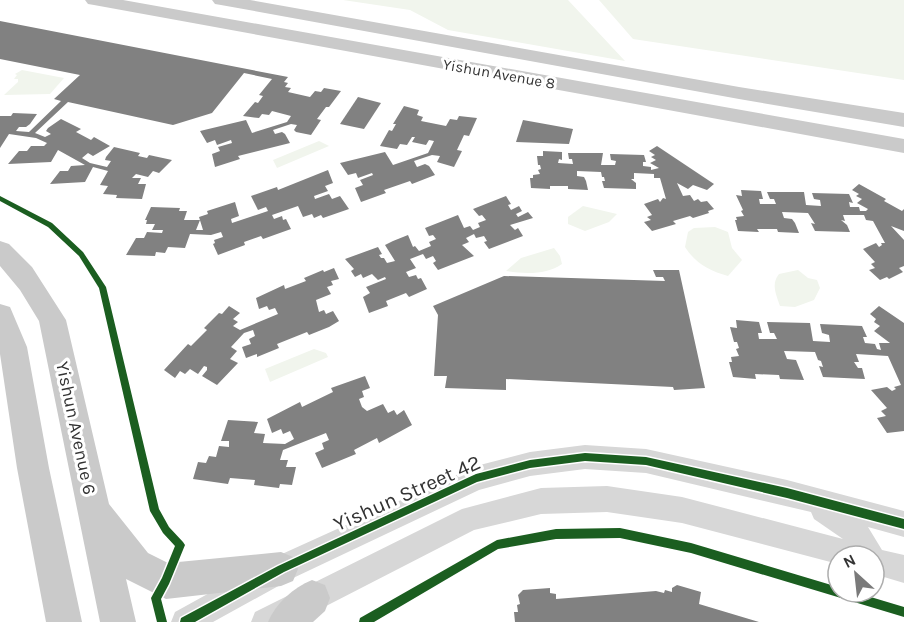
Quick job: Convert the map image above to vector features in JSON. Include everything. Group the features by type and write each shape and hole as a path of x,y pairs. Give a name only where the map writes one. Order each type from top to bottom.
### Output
{"main road":[{"name":"Yishun Avenue 8","path":"94,0 904,146"},
{"name":"Yishun Avenue 8","path":"221,0 716,89 904,120"},
{"name":"Yishun Avenue 6","path":"0,251 9,258 36,291 52,320 118,622"},
{"path":"0,315 13,347 33,468 64,622"},
{"path":"94,511 136,565 166,581 280,569"},
{"path":"286,622 312,598"}],"street":[{"name":"Yishun Street 42","path":"185,622 280,569 476,478 530,464 585,457 646,461 787,493 904,524"},
{"path":"787,493 846,523 860,536 864,544"},
{"path":"265,622 471,518 541,501 607,499 682,510 826,548"},
{"path":"886,564 904,568"}],"shaded area":[{"path":"343,0 568,0 625,61 448,30 410,10"},
{"path":"599,0 904,0 904,80 633,39"},
{"path":"22,70 64,78 50,94 4,95 18,82 18,79 14,79 17,75 15,74"},
{"path":"319,141 329,146 277,168 273,160"},
{"path":"583,206 617,214 609,222 585,231 568,224 568,217"},
{"path":"715,227 728,232 732,248 742,260 728,276 703,266 685,247 688,232 694,228"},
{"path":"554,248 562,264 556,268 535,273 506,271 521,258"},
{"path":"798,270 808,278 817,280 820,288 814,300 795,307 780,306 775,289 775,282 779,274"},
{"path":"314,349 326,353 328,357 270,382 265,369"}],"building":[{"path":"0,21 288,77 284,82 288,83 285,87 291,88 288,92 310,97 315,91 321,92 324,88 341,91 317,119 321,120 311,135 296,132 294,130 297,125 291,124 273,130 275,134 282,132 285,134 290,143 238,156 240,159 215,167 212,154 220,151 218,147 232,143 231,140 217,145 215,140 207,143 200,131 246,120 252,133 287,122 291,116 272,111 269,115 262,114 259,118 243,116 255,102 258,103 263,96 259,95 272,79 244,73 212,113 173,125 68,102 35,133 45,137 51,134 46,131 61,119 81,129 76,132 91,140 94,137 110,146 93,156 88,153 82,158 90,163 107,167 111,161 105,160 106,157 114,147 140,153 138,156 147,158 149,155 172,160 159,173 153,171 148,177 136,174 132,178 141,178 138,184 146,184 142,199 116,198 117,195 103,194 108,186 100,185 108,171 93,167 85,182 50,184 60,171 68,171 71,166 85,165 58,150 51,162 8,164 19,151 27,151 31,146 44,146 47,143 36,138 9,134 0,148 0,116 11,116 13,113 37,114 30,124 26,127 19,127 16,131 29,132 61,101 54,99 80,75 0,59"},
{"path":"358,97 381,103 364,129 340,124"},
{"path":"404,106 419,110 417,115 423,117 421,121 446,126 450,119 457,120 459,116 477,118 469,136 464,135 457,150 462,151 454,167 437,162 440,156 432,155 414,161 417,167 425,164 429,166 435,175 412,184 410,181 384,190 386,193 361,202 355,188 363,185 360,180 373,175 372,173 358,178 356,173 348,175 340,163 385,152 393,165 428,153 434,141 429,140 426,145 412,142 415,137 412,137 407,145 400,144 397,149 380,146 389,130 392,131 396,124 393,124"},
{"path":"523,120 573,129 569,144 516,142"},
{"path":"657,146 714,184 707,190 693,185 688,189 677,183 683,196 690,195 694,201 698,199 701,202 707,201 714,209 693,218 690,216 673,221 676,224 652,231 644,222 651,220 647,217 652,215 644,204 666,199 660,178 654,178 654,174 634,173 634,179 631,179 636,183 636,189 604,188 602,181 605,181 601,172 577,171 577,176 584,177 588,190 568,189 568,186 550,186 550,189 531,188 530,178 540,174 538,170 541,169 537,156 543,156 543,151 562,152 562,160 559,159 558,163 573,164 568,153 603,153 601,165 615,165 616,161 611,160 610,154 644,155 646,162 643,162 643,166 651,167 651,170 659,168 650,163 656,160 651,157 655,155 649,151"},
{"path":"328,170 333,183 325,186 328,191 314,196 315,199 329,194 332,199 340,196 349,209 323,218 321,215 314,218 312,214 303,217 298,206 272,215 274,219 282,216 291,229 263,239 261,236 244,242 245,245 218,255 213,244 214,240 223,237 221,232 211,235 190,234 185,248 168,247 165,253 156,252 155,256 126,255 136,238 144,238 147,232 162,233 163,230 152,230 155,224 146,224 147,220 145,220 151,207 180,208 179,211 187,211 184,220 200,220 199,217 208,214 207,211 235,202 239,216 231,219 232,223 268,211 266,207 258,210 251,196 277,187 278,190","holes":["200,220 203,230 196,230"]},
{"path":"859,184 902,211 904,209 904,231 891,226 904,240 904,266 899,268 903,272 889,279 887,277 880,280 869,270 875,268 871,264 875,262 863,249 876,243 879,247 881,243 885,243 873,221 866,220 864,215 843,215 845,221 841,220 850,232 815,231 811,223 815,224 808,213 782,212 784,218 792,219 799,233 778,232 777,229 757,229 759,232 738,231 736,217 744,216 736,195 742,196 741,190 761,191 763,199 759,199 760,204 776,204 767,192 804,192 806,205 821,206 820,200 814,199 812,193 849,194 853,203 849,202 850,207 859,207 860,211 866,211 868,209 857,203 862,199 856,196 859,194 852,190"},
{"path":"506,196 511,204 508,205 511,210 519,206 522,211 516,214 518,217 528,212 533,218 510,225 515,230 518,228 523,236 489,249 484,242 487,241 484,236 476,238 474,234 466,238 469,242 462,245 474,256 438,270 433,263 436,261 433,256 426,259 423,254 410,259 416,268 406,272 409,277 416,275 418,279 421,278 427,289 409,297 406,293 386,301 388,306 369,313 363,297 370,293 366,287 386,279 385,277 378,280 372,274 363,278 361,274 355,277 351,271 354,269 345,259 378,247 382,254 379,255 387,263 395,261 385,245 408,235 413,247 415,246 419,251 431,246 429,242 436,239 433,235 429,236 425,228 458,215 464,228 470,226 473,230 480,227 478,223 486,220 473,209"},
{"path":"334,268 339,279 331,281 333,285 327,287 331,294 316,300 319,312 324,310 326,314 333,311 339,321 329,327 309,335 307,332 277,344 279,348 257,357 257,354 246,358 242,347 251,344 249,339 255,336 253,330 244,333 231,347 237,351 230,359 238,363 217,385 202,376 207,370 204,366 198,374 190,369 185,374 180,371 175,378 164,370 188,344 191,346 207,330 204,328 219,313 222,314 229,306 240,313 233,319 238,322 233,326 240,330 278,314 275,308 269,310 267,306 259,309 256,298 284,285 285,289 306,281 304,278 323,270 324,272"},
{"path":"653,270 679,270 705,388 674,390 673,387 506,379 506,390 445,388 447,376 434,376 438,315 433,306 504,276 665,281 663,277 656,277"},
{"path":"879,306 904,323 904,431 887,433 877,418 886,416 881,411 887,408 871,390 887,387 892,391 896,389 894,387 901,385 888,356 856,354 859,362 854,362 858,368 862,368 865,379 823,377 819,366 823,367 815,352 784,351 787,359 796,360 804,380 780,379 779,375 755,374 756,379 733,377 729,362 732,362 731,357 739,356 736,349 739,348 737,342 734,342 730,327 737,328 736,320 759,322 762,333 758,333 759,339 777,339 774,333 770,333 767,322 810,323 813,341 830,342 829,335 822,333 820,324 862,326 867,337 863,337 865,343 875,344 877,349 881,350 879,343 890,343 874,331 880,326 874,322 876,319 870,314"},
{"path":"365,376 370,388 362,391 364,397 359,399 362,407 367,411 383,404 388,413 394,410 397,415 404,410 412,425 379,443 377,438 354,450 356,454 322,468 315,453 324,449 322,443 329,440 326,433 283,450 280,460 288,460 286,467 296,467 292,485 280,484 279,488 254,485 255,480 230,478 228,484 193,479 198,462 206,463 209,456 216,457 219,446 229,447 229,441 221,441 228,420 258,422 254,433 265,434 263,443 285,444 294,439 290,431 283,434 281,429 272,433 267,419 300,402 302,407 333,392 331,388"},
{"path":"677,585 701,592 699,604 759,622 515,622 514,612 518,612 517,605 520,604 518,595 523,590 550,588 550,593 556,594 556,599 656,591 664,593 665,590 672,592 672,588"}],"cycle path":[{"path":"0,198 50,225 81,254 102,287 155,511 166,530 180,545 166,581 156,598 162,622"},
{"path":"185,622 281,569 476,478 530,464 585,457 646,461 787,493 904,524"},
{"path":"364,622 497,545 556,534 620,533 691,548 904,612"}]}
